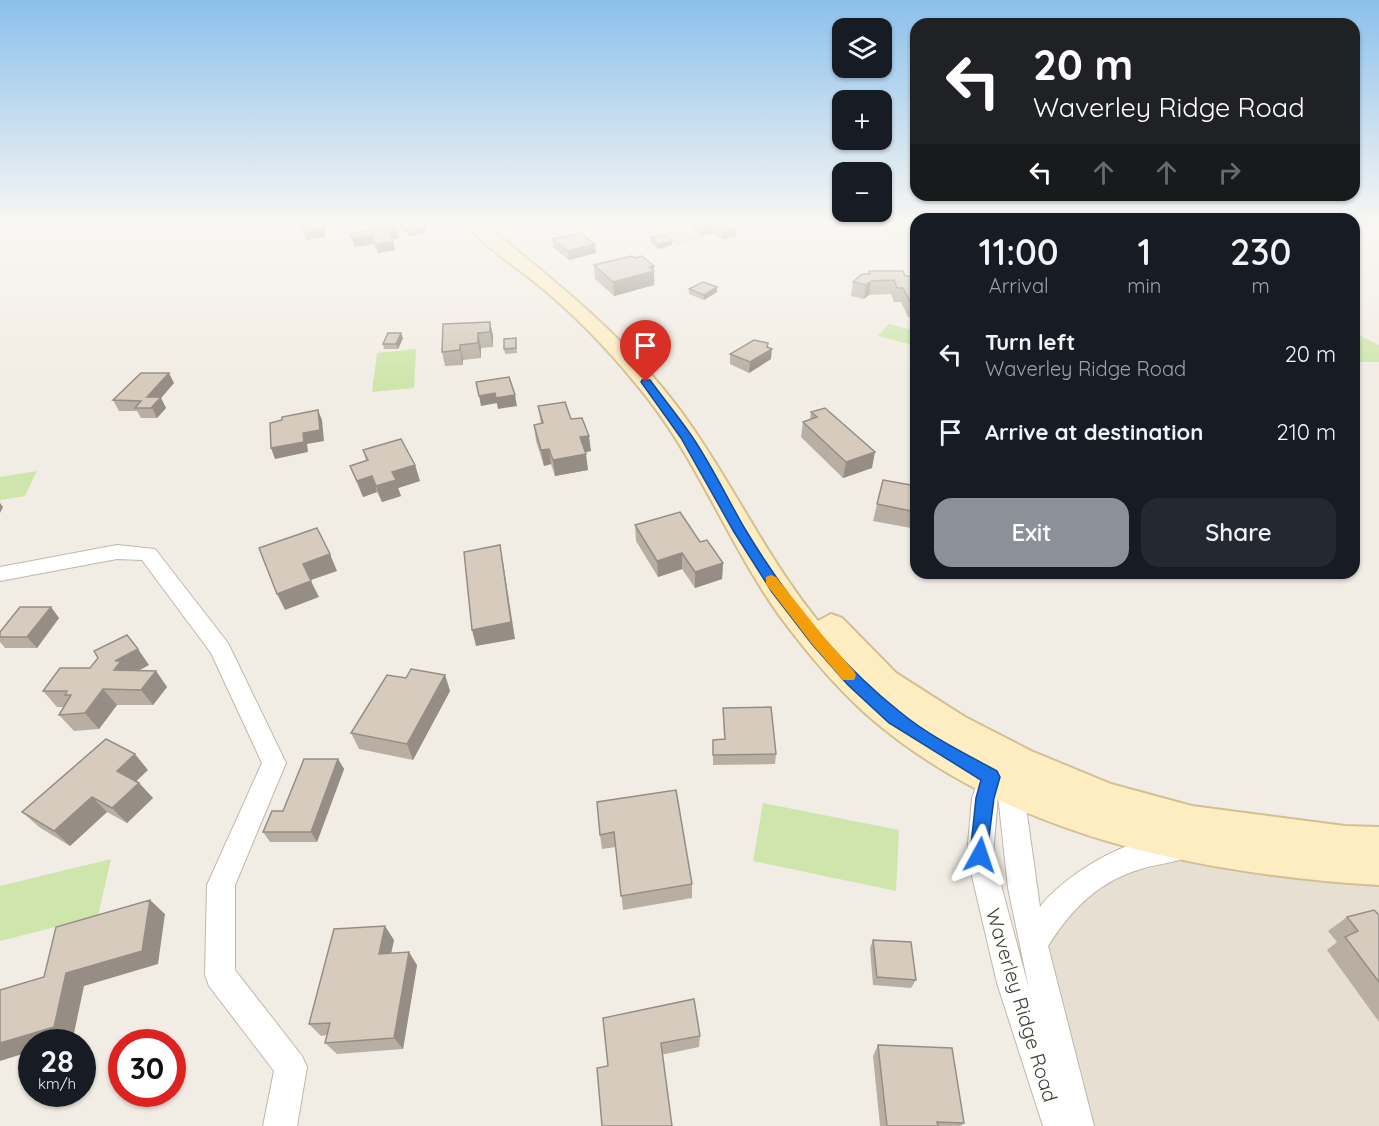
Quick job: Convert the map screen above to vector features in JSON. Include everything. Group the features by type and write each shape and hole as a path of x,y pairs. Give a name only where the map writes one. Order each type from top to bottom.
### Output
{"main road":[{"name":"Waverley Ridge Road","path":"536,275 561,294 620,350 659,398 687,437 740,532 777,589 817,640 853,680 895,718 945,751 1192,824 1345,844 1379,845"},
{"name":"Waverley Ridge Road","path":"1005,770 1074,813 1135,832 1239,855 1379,866"}],"street":[{"path":"0,574 117,552 148,554 220,649 274,763 221,885 220,975 291,1067 280,1126"},
{"name":"Waverley Ridge Road","path":"1005,770 1022,888 1033,943 1077,1126"},
{"name":"Waverley Ridge Road","path":"1005,770 985,798 980,855 1012,983 1060,1126"},
{"name":"Waverley Ridge Road","path":"1033,943 1061,903 1097,872 1154,852 1194,846"}],"shaded area":[{"path":"1154,852 1379,866 1379,1126 1077,1126 1033,943 1061,903"}],"green space":[{"path":"889,324 910,329 910,344 878,336"},
{"path":"1360,336 1379,345 1379,362 1360,362"},
{"path":"416,349 414,388 372,392 377,353"},
{"path":"37,471 25,496 0,500 0,477"},
{"path":"763,803 899,830 896,891 753,861"},
{"path":"111,859 98,916 0,941 0,886"}],"building":[{"path":"605,275 641,275 613,282"},
{"path":"861,275 910,276 910,301 903,288 897,288 894,280 871,281 866,285 853,282"},
{"path":"703,282 717,287 704,295 689,289"},
{"path":"490,322 490,332 478,333 478,343 460,345 460,350 442,352 443,324"},
{"path":"388,333 401,333 396,344 383,344"},
{"path":"516,338 516,348 504,349 504,339"},
{"path":"754,340 768,343 767,347 772,349 750,362 730,354"},
{"path":"141,373 169,373 147,397 161,397 151,408 135,408 141,401 113,400"},
{"path":"509,377 515,395 496,398 495,393 479,396 476,382"},
{"path":"565,402 571,419 582,418 589,436 580,437 586,454 553,460 549,449 541,450 534,425 543,423 538,406"},
{"path":"825,408 875,452 846,462 803,422 817,417 811,412"},
{"path":"318,410 320,430 303,433 304,442 271,448 270,423 282,420 282,417"},
{"path":"401,439 415,465 392,472 396,480 376,486 372,476 357,481 350,466 368,460 363,450"},
{"path":"883,480 910,485 910,511 877,504"},
{"path":"680,512 700,542 707,540 723,563 695,572 682,553 657,561 635,525"},
{"path":"317,528 330,554 303,564 311,581 277,594 259,548"},
{"path":"500,545 511,622 472,630 464,552"},
{"path":"20,607 51,607 27,637 0,637 0,632"},
{"path":"127,635 138,649 115,661 121,661 114,670 156,671 141,690 103,689 85,713 59,715 71,695 65,695 67,691 43,691 60,668 90,668 98,658 94,651"},
{"path":"411,669 445,675 407,744 351,733 387,675 406,678"},
{"path":"771,707 776,754 713,755 713,740 725,739 723,708"},
{"path":"106,739 135,754 117,771 139,783 112,808 92,797 54,831 22,812"},
{"path":"304,759 338,759 311,832 263,832 272,811 283,811"},
{"path":"676,790 692,884 621,896 614,832 600,835 597,802"},
{"path":"150,900 142,951 66,973 54,1027 18,1029 18,1038 0,1043 0,990 44,977 56,927"},
{"path":"1374,910 1379,915 1379,982 1345,937 1358,931 1347,917"},
{"path":"385,926 379,954 409,952 394,1038 325,1043 330,1023 309,1024 334,929"},
{"path":"873,940 911,942 916,980 877,977"},
{"path":"694,999 700,1036 661,1043 672,1126 602,1126 597,1068 608,1066 603,1018"},
{"path":"878,1045 952,1048 964,1123 937,1122 938,1126 887,1126"}],"slow traffic":[{"path":"771,580 817,640 849,675"}],"route":[{"path":"646,382 687,437 740,532 777,589 817,640 853,680 895,718 945,751 991,777 985,798 980,855"}]}
